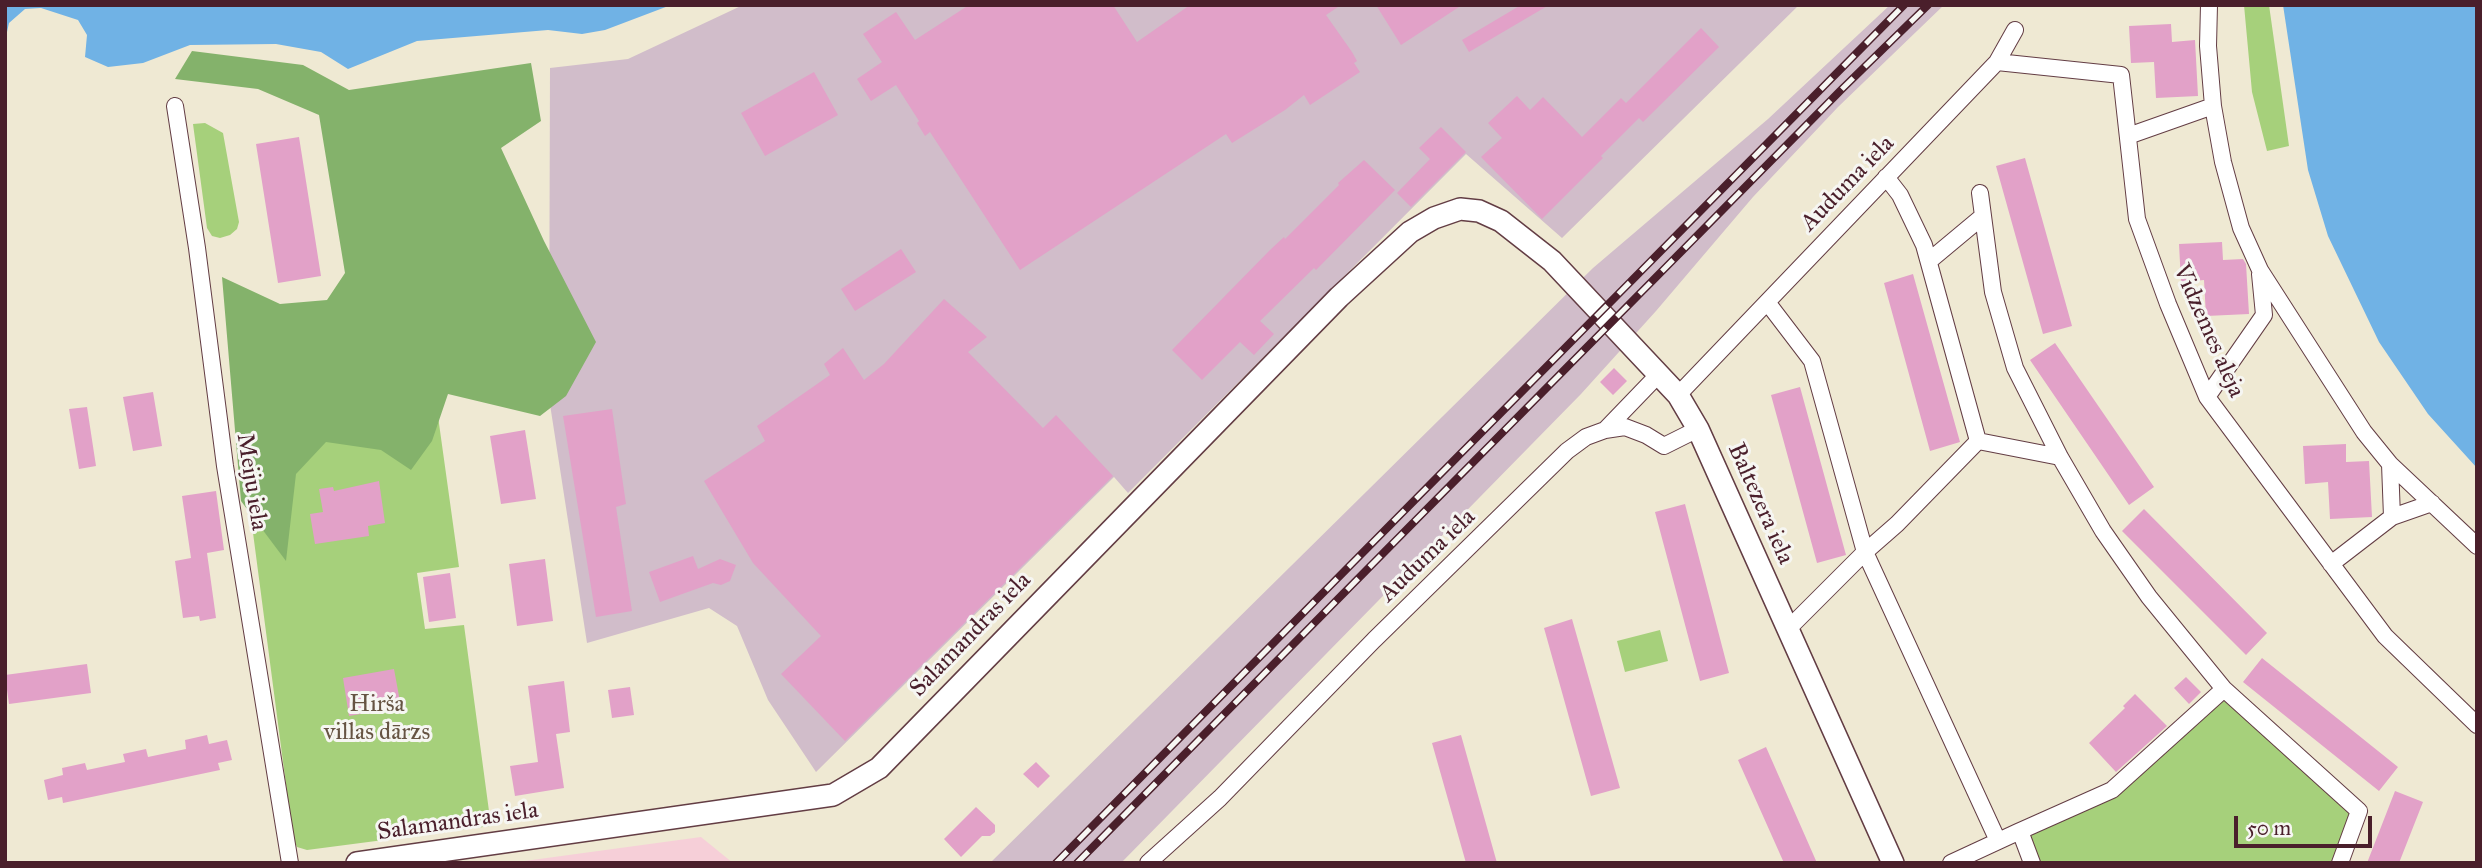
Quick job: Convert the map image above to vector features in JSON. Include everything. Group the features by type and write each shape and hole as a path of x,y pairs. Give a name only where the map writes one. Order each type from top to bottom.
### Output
{"street":[{"path":"2209,5 2208,46 2213,106 2223,162 2241,228 2260,270 2364,432 2390,464 2477,546"},
{"name":"Auduma iela","path":"1678,395 1997,62 2015,30"},
{"name":"Vidzemes aleja","path":"1997,62 2121,75 2137,219 2168,304 2207,397 2385,636 2477,724"},
{"name":"Meiju iela","path":"176,106 225,466 290,863"},
{"path":"2128,136 2213,106"},
{"path":"1886,177 1900,195 1929,261 1978,441"},
{"path":"1980,193 1993,292 2015,368 2060,457 2104,531 2143,588 2224,689 2359,811 2340,863"},
{"name":"Salamandras iela","path":"357,863 833,795 879,768 1329,307 1409,232 1434,218 1460,209 1479,211 1501,221"},
{"path":"1929,261 1983,216"},
{"name":"Baltezera iela","path":"1501,221 1552,261 1678,395 1698,429 1893,863"},
{"path":"2207,397 2264,315 2260,270"},
{"path":"1767,302 1812,360 1865,552 1998,841"},
{"path":"1605,430 1658,375"},
{"path":"1605,430 1625,427 1664,446 1698,429"},
{"name":"Auduma iela","path":"1148,863 1220,798 1374,640 1567,451 1586,437 1605,430"},
{"path":"1978,441 2060,457"},
{"path":"1788,629 1978,441"},
{"path":"2390,464 2392,517"},
{"path":"2330,564 2392,517 2432,503"},
{"path":"1951,863 2112,790 2224,689"},
{"path":"2020,831 2032,863"}],"shaded area":[{"path":"743,5 1799,5 1562,238 1466,154 1128,493 1114,477 816,772 768,700 737,626 709,608 587,643 549,398 550,68 628,59"},
{"path":"1890,5 1944,5 1838,107 1753,197 1581,394 1121,863 990,863 1593,268 1768,119"},
{"path":"701,837 733,863 510,863"}],"green space":[{"path":"2244,5 2269,5 2289,146 2267,151 2252,92"},
{"path":"192,51 303,65 349,90 531,63 541,121 501,148 544,241 596,342 566,396 540,416 448,394 432,441 411,470 381,450 326,442 296,474 286,561 241,501 222,277 280,304 327,300 345,273 319,115 258,89 175,79"},
{"path":"205,123 223,133 239,222 237,229 230,235 220,238 212,236 207,228 193,124"},
{"name":"Hirša villas dārzs","path":"436,402 459,567 417,573 425,629 464,625 491,826 307,850 297,847 293,838 239,426"},
{"path":"1660,630 1668,661 1625,672 1617,641"},
{"path":"2225,696 2352,813 2333,863 2038,863 2027,835 2117,793"}],"water":[{"path":"5,5 671,5 605,30 582,34 548,30 417,41 348,69 321,52 276,44 190,45 143,63 108,67 85,57 87,35 78,20 41,8 25,9 9,23 5,32"},
{"path":"2283,5 2477,5 2477,468 2428,414 2379,342 2328,236 2308,170"}],"building":[{"path":"969,5 1113,5 1137,42 1190,5 1341,5 1326,15 1352,52 1357,61 1354,63 1360,72 1310,105 1304,95 1232,143 1226,134 1020,270 930,132 925,136 917,123 919,121 896,85 871,101 857,79 882,62 863,34 896,12 915,40"},
{"path":"1376,5 1462,5 1401,45"},
{"path":"1521,5 1549,5 1469,52 1462,40"},
{"path":"2171,24 2172,42 2195,40 2198,96 2156,98 2154,62 2131,63 2129,26"},
{"path":"1701,28 1719,47 1643,122 1639,118 1542,219 1481,157 1502,138 1488,123 1517,96 1530,110 1543,97 1582,137 1621,98 1626,103"},
{"path":"814,72 838,115 765,156 741,113"},
{"path":"1441,127 1466,152 1411,207 1397,193 1430,159 1419,148"},
{"path":"299,137 321,276 278,283 256,144"},
{"path":"2025,158 2072,326 2043,334 1996,166"},
{"path":"1364,160 1395,190 1316,270 1314,268 1260,321 1274,334 1254,355 1240,342 1202,380 1172,350 1270,250 1284,237 1285,239 1339,185 1338,183"},
{"path":"2222,242 2223,260 2243,259 2246,264 2249,314 2206,316 2204,280 2181,282 2179,244"},
{"path":"901,249 916,272 855,311 841,289"},
{"path":"1913,274 1960,442 1930,451 1884,283"},
{"path":"944,299 987,337 968,352 1043,428 1056,415 1113,476 845,741 781,674 821,636 753,563 704,481 765,441 757,426 830,375 824,364 843,348 864,380 884,364"},
{"path":"2055,343 2154,487 2129,505 2030,360"},
{"path":"1614,368 1627,381 1613,395 1600,382"},
{"path":"1800,387 1846,555 1817,563 1771,395"},
{"path":"153,392 162,446 133,451 123,397"},
{"path":"87,407 96,466 79,469 69,409"},
{"path":"612,409 626,504 616,507 632,611 596,617 563,416"},
{"path":"525,430 536,499 501,504 490,436"},
{"path":"2346,444 2346,462 2369,461 2372,517 2330,519 2328,482 2305,484 2303,446"},
{"path":"379,481 385,523 368,526 369,536 315,544 310,514 323,512 319,489 333,487 334,491"},
{"path":"216,491 224,550 207,553 216,618 200,621 199,616 183,618 175,561 191,558 182,496"},
{"path":"1685,504 1729,673 1700,681 1655,512"},
{"path":"2144,509 2267,633 2246,655 2122,531"},
{"path":"693,556 698,569 720,559 736,565 730,581 721,585 713,583 660,602 649,572"},
{"path":"545,559 553,621 517,626 509,564"},
{"path":"450,573 456,618 429,622 423,577"},
{"path":"1572,619 1620,788 1591,796 1544,628"},
{"path":"2262,658 2398,767 2379,791 2243,682"},
{"path":"87,664 91,693 9,704 5,675"},
{"path":"394,669 401,707 349,716 343,678"},
{"path":"2186,677 2201,692 2189,704 2174,688"},
{"path":"564,681 570,732 556,734 564,788 515,796 510,766 538,762 528,686"},
{"path":"630,687 634,715 612,718 608,690"},
{"path":"2135,694 2167,726 2116,772 2089,743 2125,708 2123,706"},
{"path":"207,735 209,744 227,740 232,760 218,763 220,770 63,803 62,797 48,800 44,780 63,775 62,768 85,763 87,770 125,762 123,754 146,749 148,757 186,749 185,740"},
{"path":"1461,735 1497,863 1466,863 1432,743"},
{"path":"1766,747 1817,863 1784,863 1738,760"},
{"path":"1036,762 1050,776 1038,788 1023,774"},
{"path":"2395,791 2423,802 2399,863 2367,863"},
{"path":"976,807 995,825 995,832 990,836 982,836 961,857 944,839"}],"railway":[{"path":"1056,863 1904,5"},
{"path":"1077,863 1928,5"}]}
